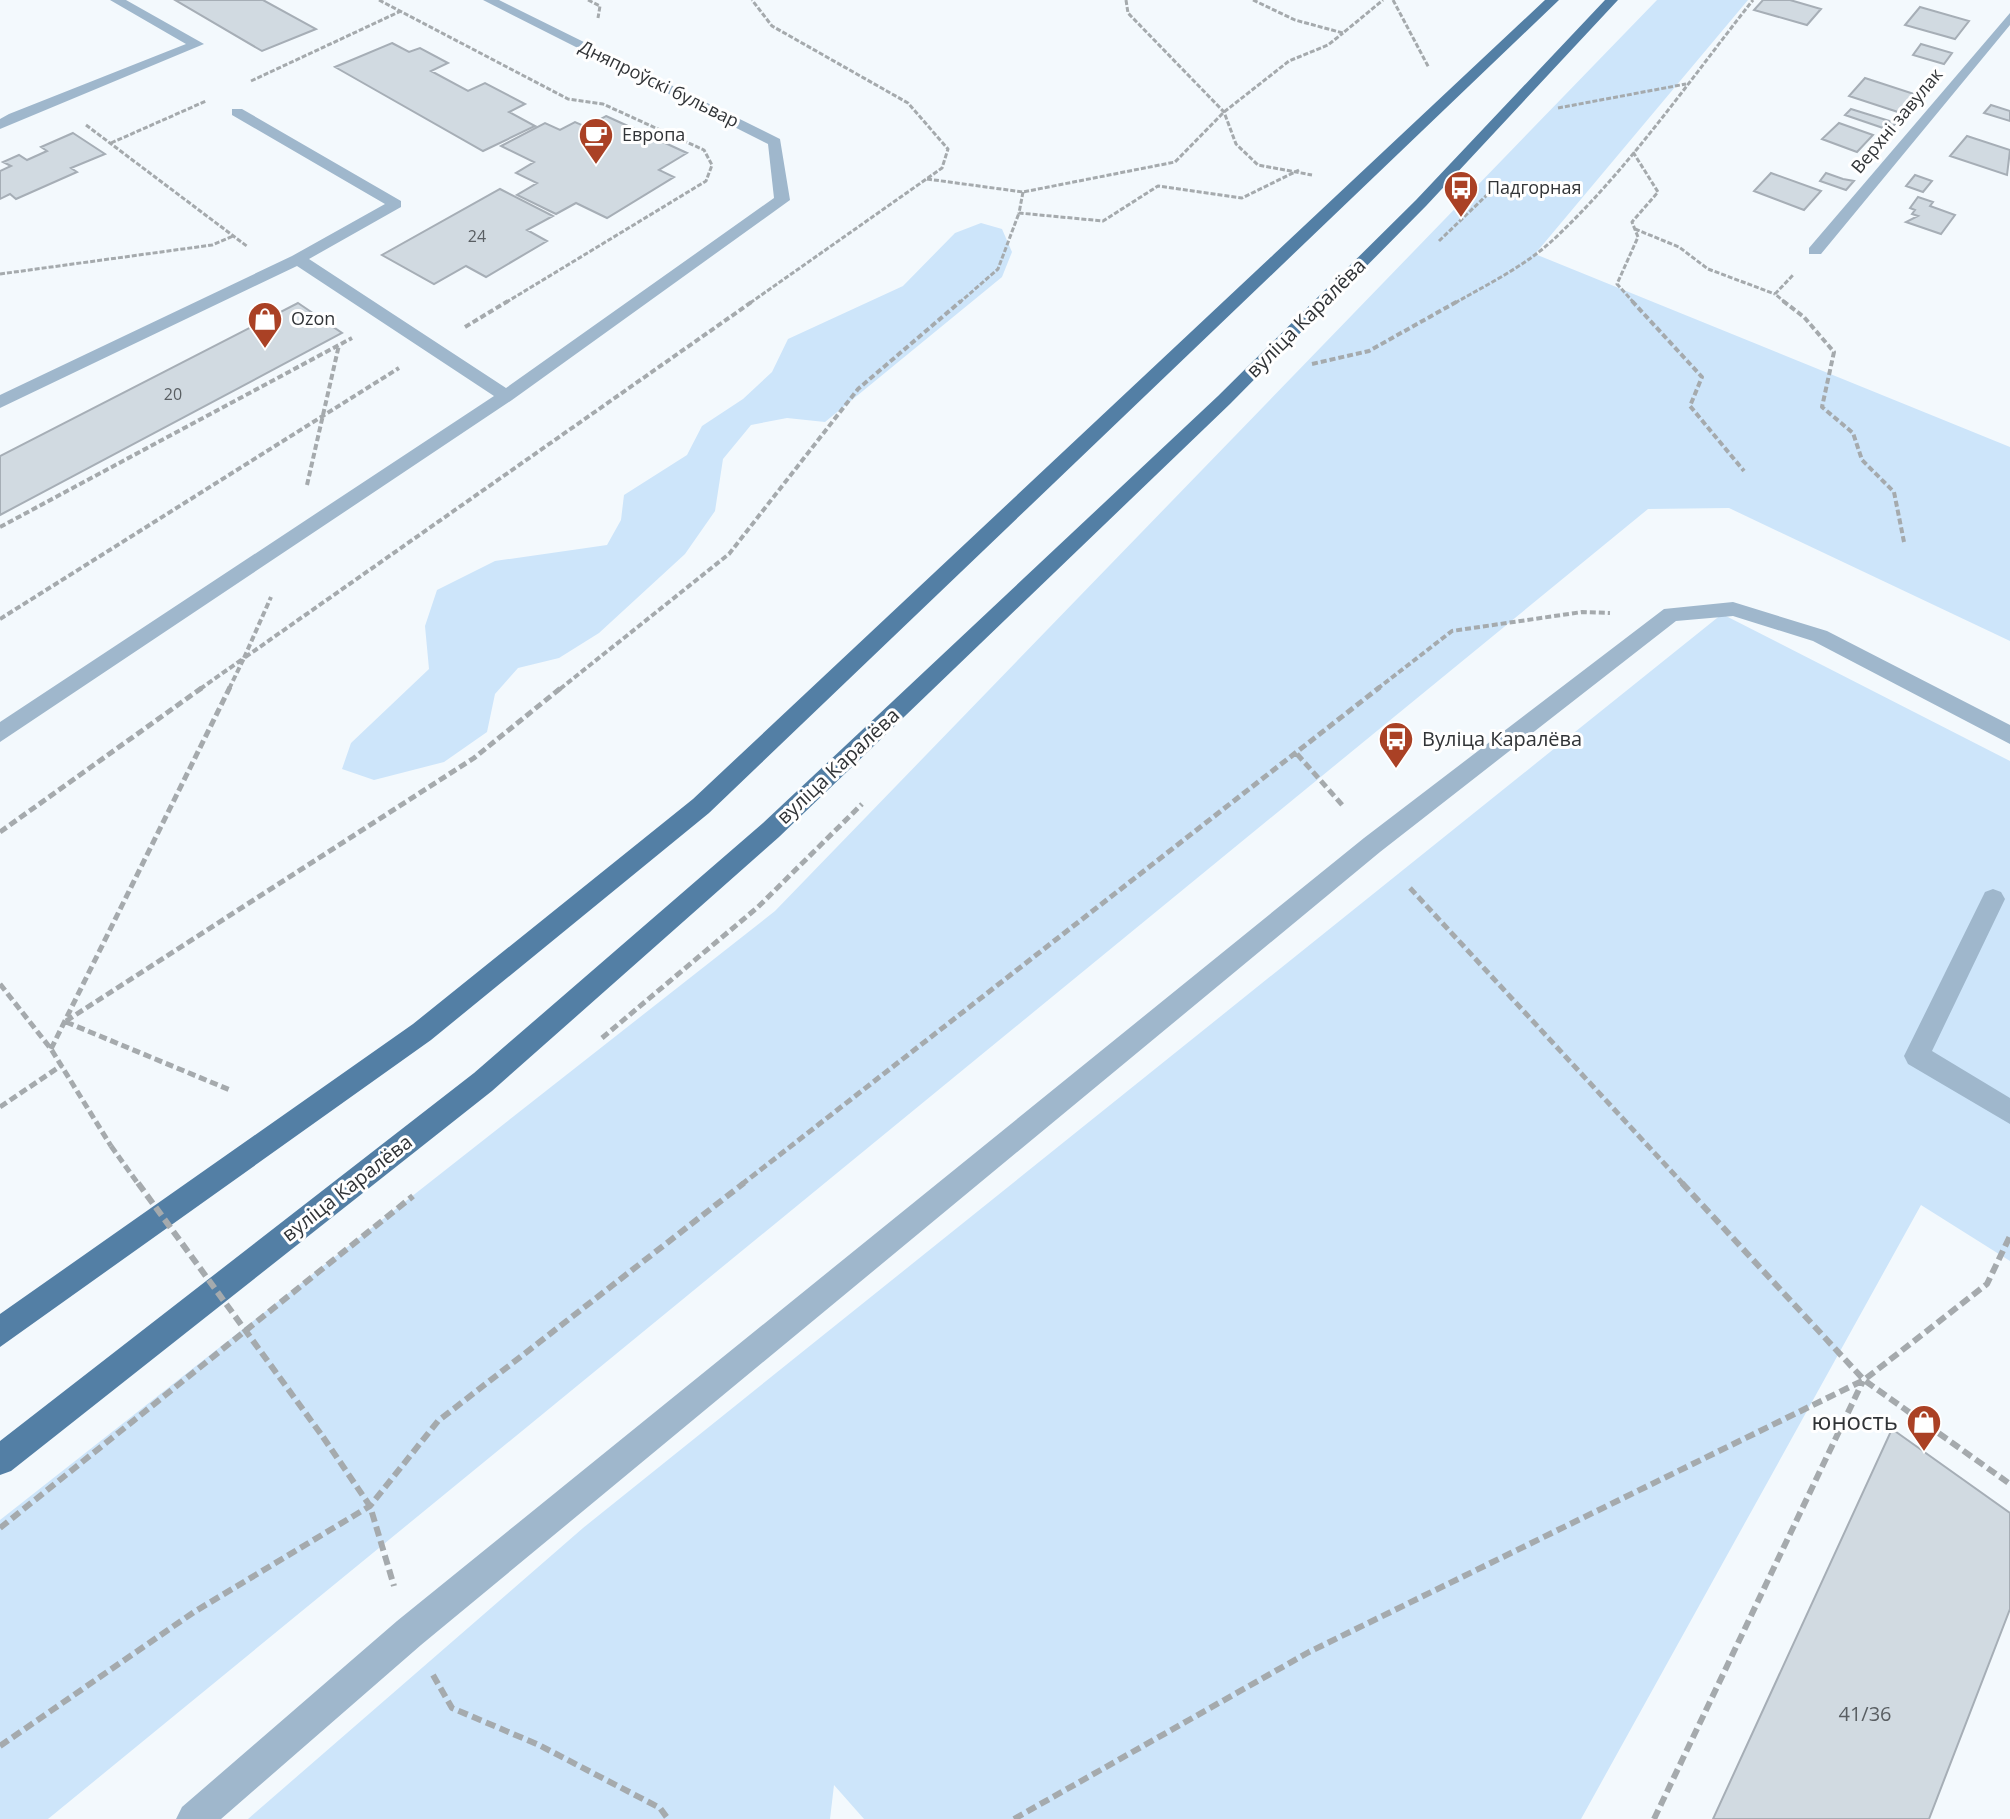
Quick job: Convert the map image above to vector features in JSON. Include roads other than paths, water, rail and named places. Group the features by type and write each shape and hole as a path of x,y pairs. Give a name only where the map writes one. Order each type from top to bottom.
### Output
{"main road":[{"path":"0,1332 422,1032 701,806 1553,0"},
{"name":"вуліца Каралёва","path":"0,1460 483,1082 771,830 1224,400 1421,203 1612,0"}],"street":[{"path":"0,125 197,44 116,0"},
{"name":"Дняпроўскі бульвар","path":"489,0 775,142 782,200 506,396"},
{"name":"Верхні завулак","path":"1815,251 2010,17"},
{"path":"0,402 298,259 396,204 237,112"},
{"path":"0,733 506,396 298,259"},
{"path":"194,1819 409,1633 1372,845 1671,614 1733,609 1820,636 2010,735"},
{"path":"1993,899 1917,1056 2010,1112"}],"place":[{"name":"Европа","path":"596,166"},
{"name":"Падгорная","path":"1461,219"},
{"name":"Ozon","path":"265,350"},
{"name":"Вуліца Каралёва","path":"1396,770"},
{"name":"юность","path":"1924,1453"}]}
